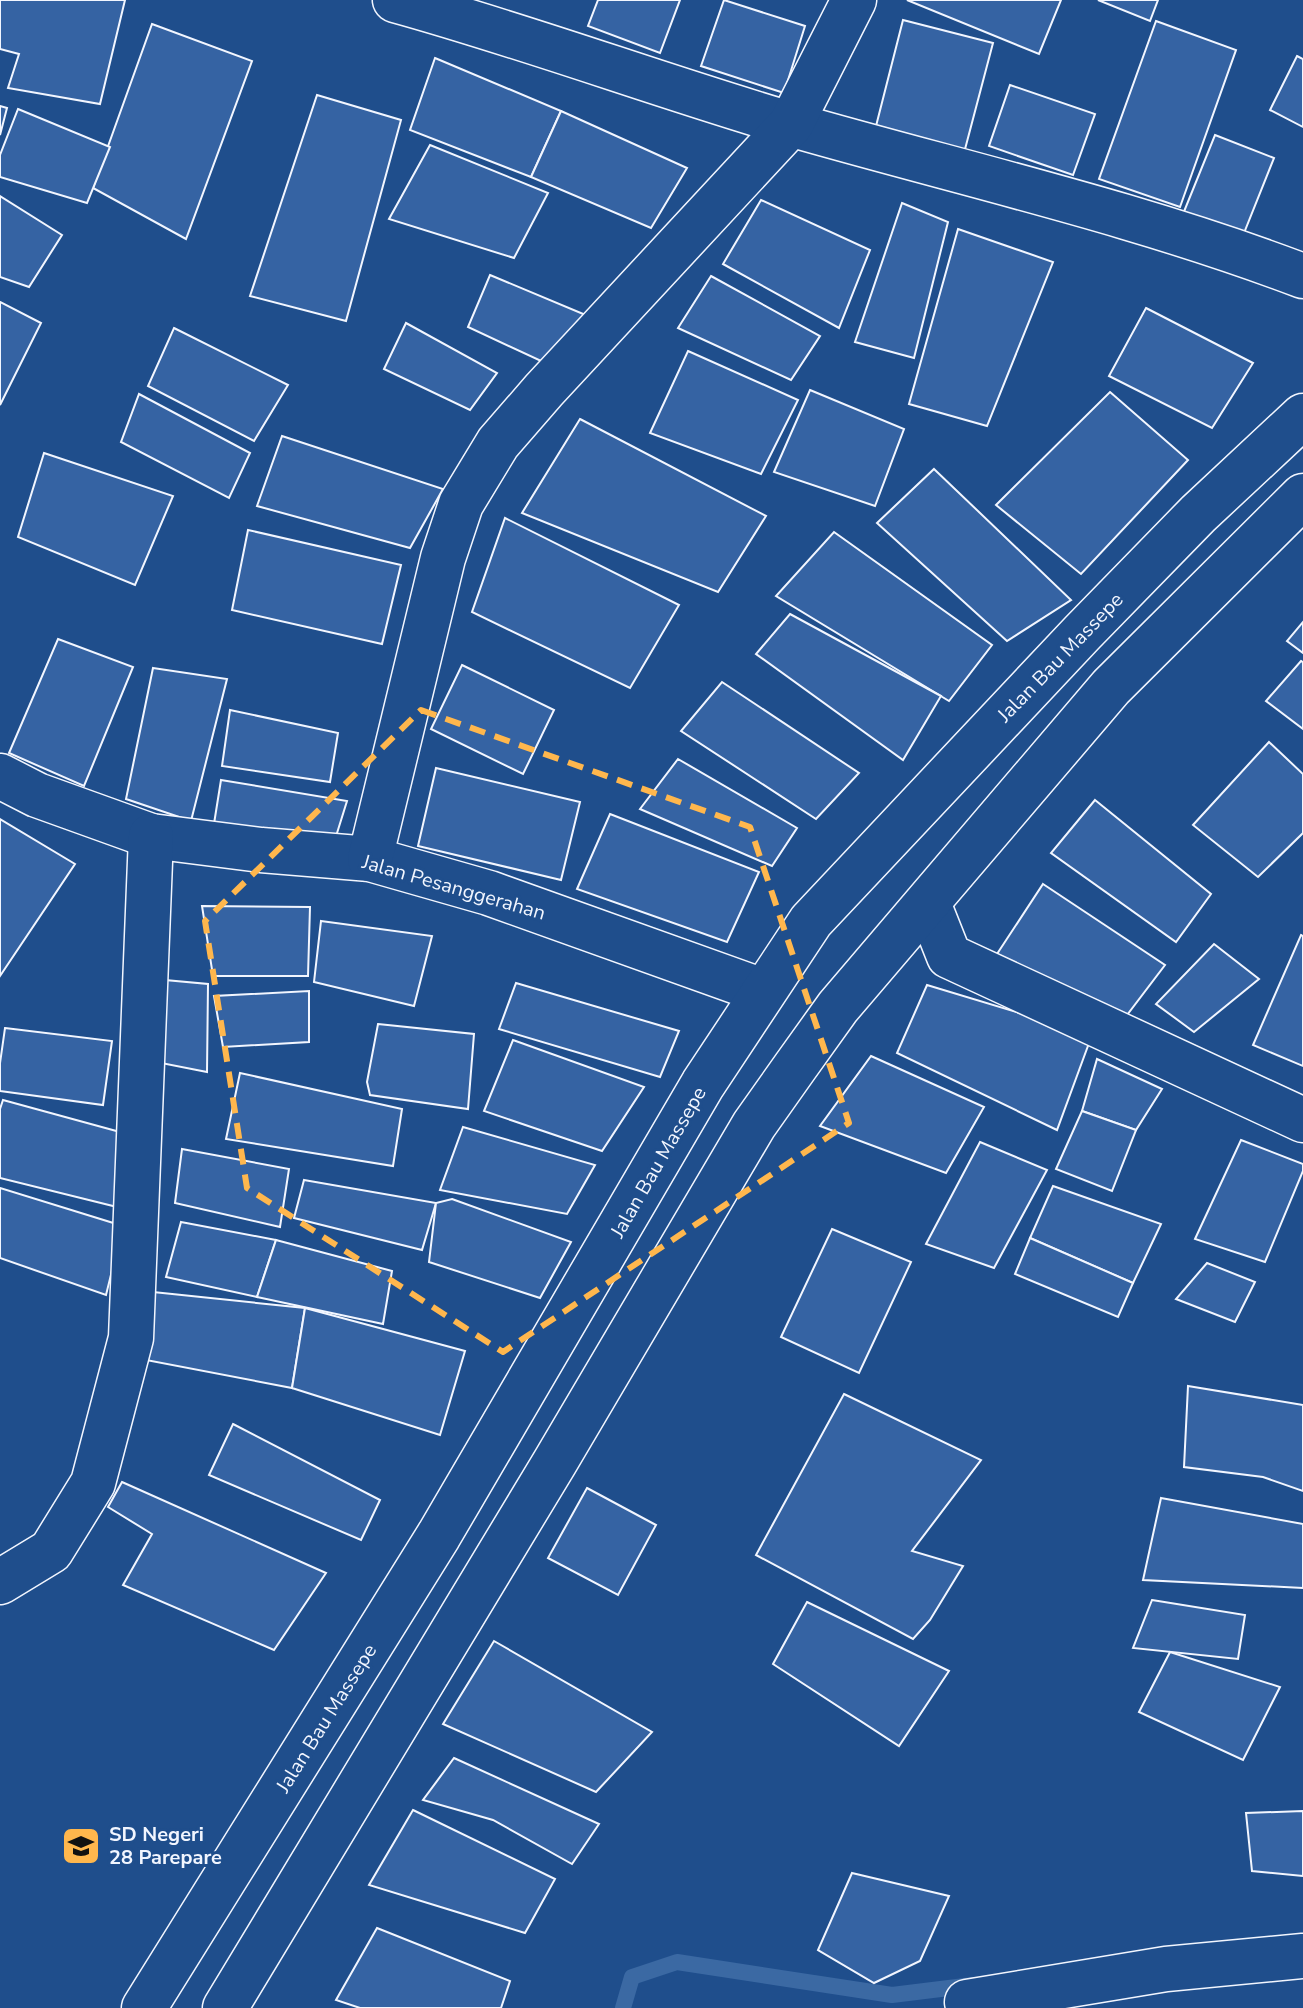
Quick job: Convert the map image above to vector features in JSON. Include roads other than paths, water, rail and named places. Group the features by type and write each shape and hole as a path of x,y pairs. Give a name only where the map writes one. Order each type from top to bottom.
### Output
{"main road":[{"path":"395,0 448,7 791,124 1139,219 1303,276"},
{"path":"370,859 443,558 461,504 498,443 544,390 791,124 854,0"},
{"name":"Jalan Bau Massepe","path":"144,2008 439,1535 703,1084 811,921 1198,514 1303,416"},
{"path":"225,2008 555,1462 754,1125 838,1007 1111,687 1303,496"},
{"name":"Jalan Pesanggerahan","path":"0,776 37,795 151,836 261,850 370,859 489,893 763,991"},
{"path":"0,1582 51,1551 93,1483 131,1338 151,836"},
{"path":"928,903 949,956 1303,1120"},
{"path":"967,2002 1166,1969 1303,1956"}],"waterway":[{"path":"623,2008 632,1977 677,1962 892,1995 973,1985"}],"place":[{"name":"SD Negeri 28 Parepare","path":"81,1846"}]}
